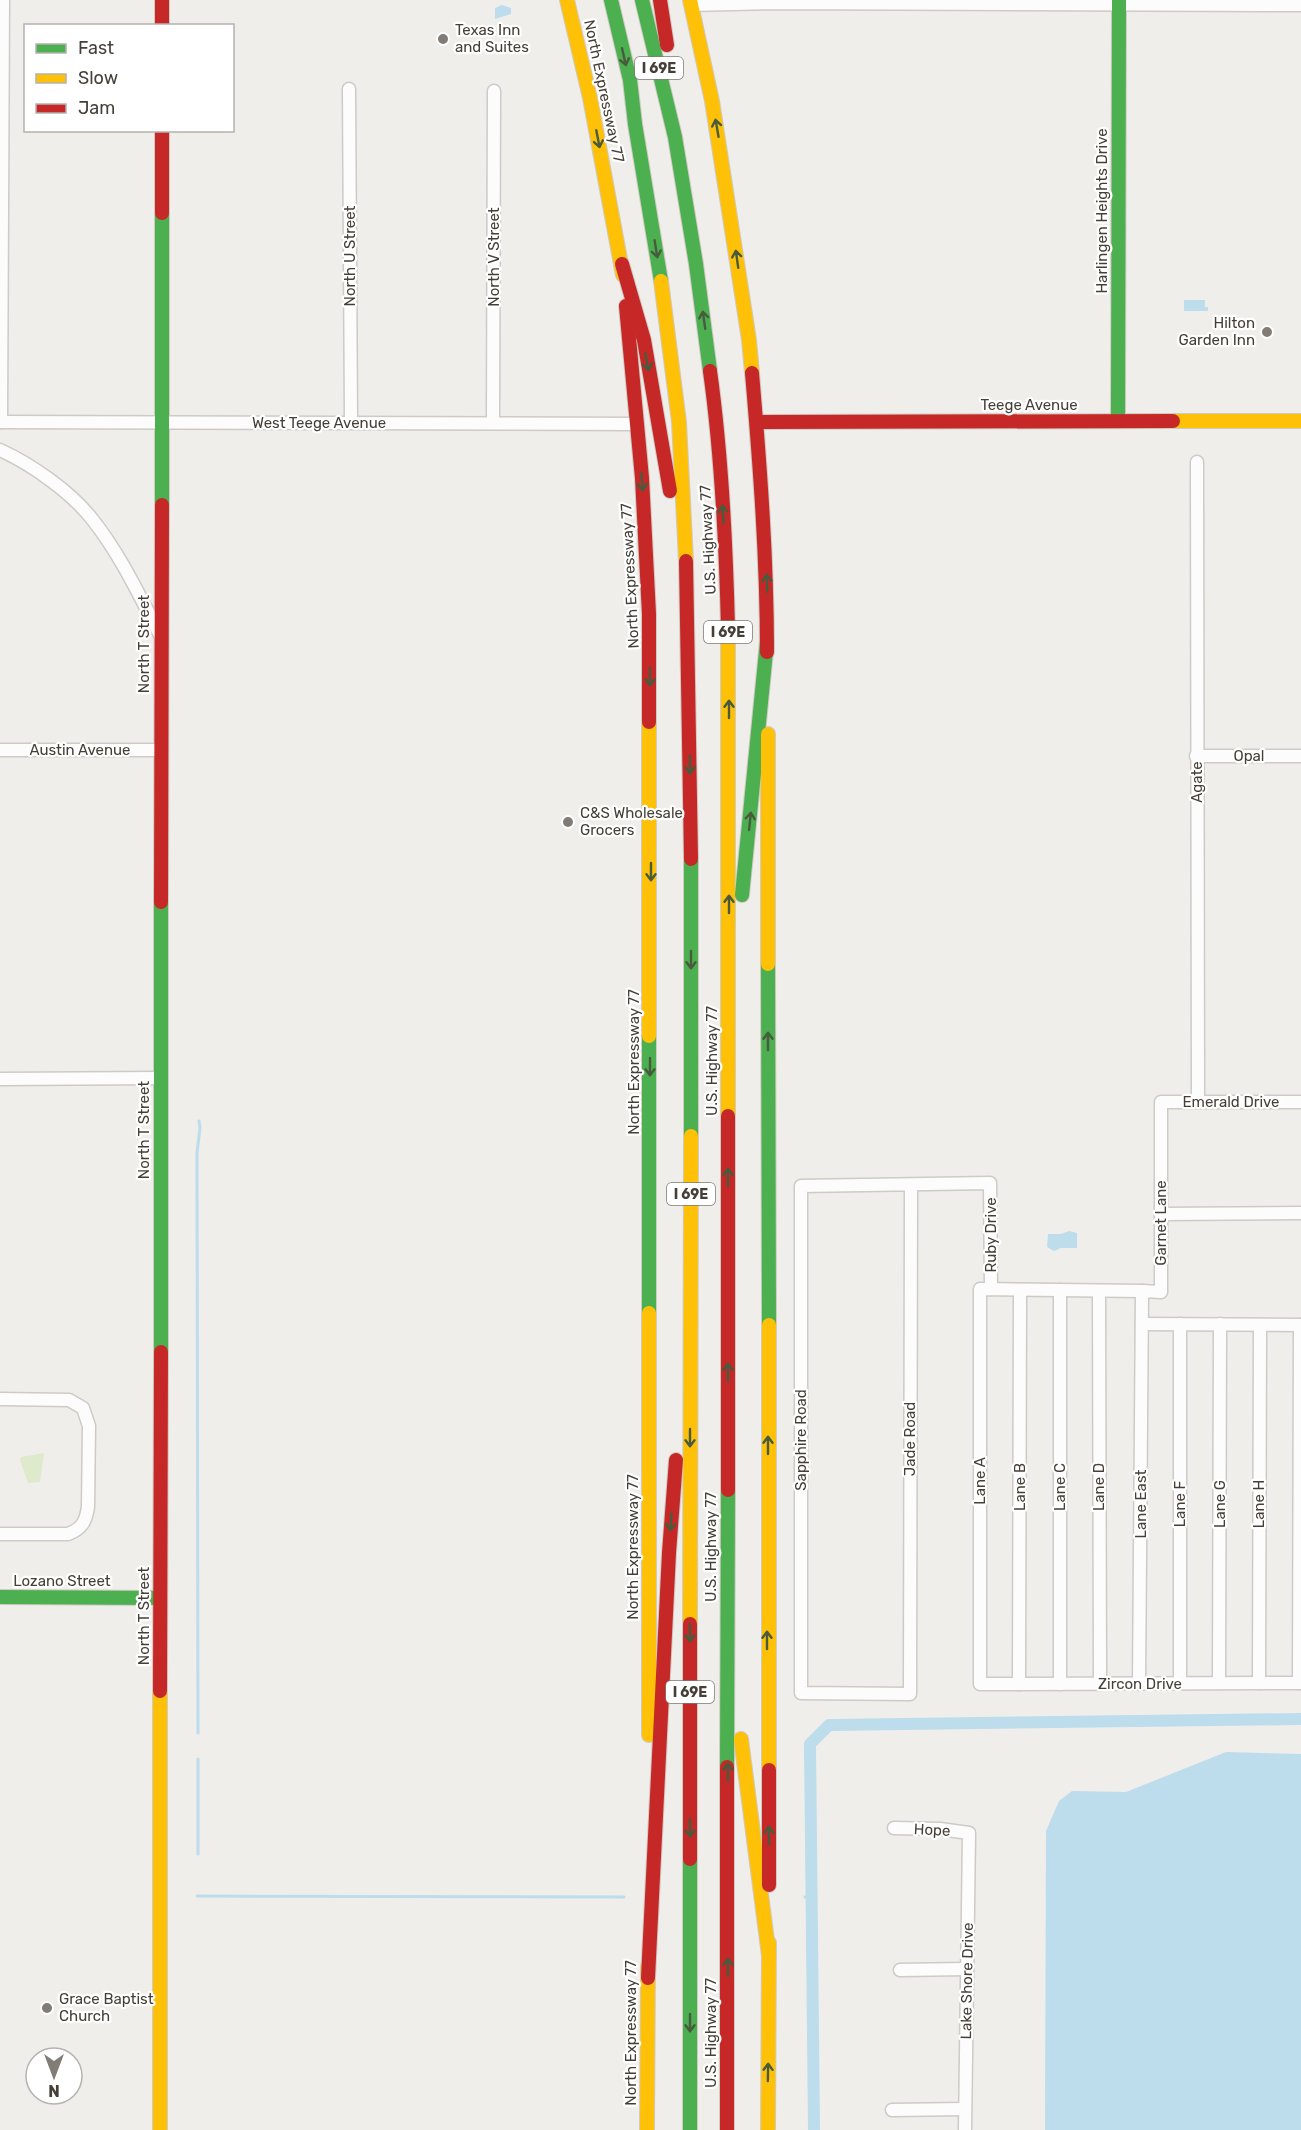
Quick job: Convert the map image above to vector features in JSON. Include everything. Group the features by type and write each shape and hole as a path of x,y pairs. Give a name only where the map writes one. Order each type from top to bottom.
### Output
{"main road":[{"path":"162,0 162,24"},
{"name":"North Expressway 77","path":"567,0 590,98 622,264 637,424 650,631 647,2130"},
{"path":"598,0 623,101 635,124"},
{"name":"U.S. Highway 77","path":"611,0 630,80 662,287 679,422 687,581 691,885 690,2130"},
{"name":"U.S. Highway 77","path":"642,0 675,137 696,264 717,422 726,548 729,669 727,2130"},
{"path":"660,0 674,98 675,137"},
{"name":"Harlingen Heights Drive","path":"1118,421 1119,2"},
{"path":"690,3 723,162 749,340 764,506 767,641 768,2130"},
{"name":"North T Street","path":"160,2130 162,132"},
{"path":"622,264 644,340 687,581"},
{"name":"Teege Avenue","path":"757,422 1301,421"},
{"path":"729,1131 739,925 767,641"},
{"path":"648,1978 669,1553 691,1254"},
{"path":"728,1515 740,1734 769,1956"},
{"name":"Lozano Street","path":"0,1597 160,1598"}],"street":[{"path":"1,422 3,0"},
{"path":"690,3 1119,2 1301,5"},
{"name":"North U Street","path":"349,89 351,422"},
{"name":"North V Street","path":"493,423 494,91"},
{"name":"West Teege Avenue","path":"1,422 637,424"},
{"path":"0,450 28,465 62,490 91,518 121,561 161,637"},
{"name":"Agate","path":"1197,462 1198,1101"},
{"name":"Austin Avenue","path":"0,750 161,750"},
{"name":"Opal","path":"1196,756 1301,756"},
{"path":"0,1079 160,1078"},
{"name":"Emerald Drive","path":"1161,1101 1301,1102"},
{"name":"Garnet Lane","path":"1142,1291 1161,1292 1161,1101"},
{"name":"Ruby Drive","path":"801,1186 990,1184 991,1290 1142,1291"},
{"name":"Jade Road","path":"801,1693 910,1694 911,1185"},
{"name":"Sapphire Road","path":"801,1186 801,1693"},
{"path":"1161,1214 1301,1214"},
{"name":"Lane A","path":"980,1684 980,1290 991,1290"},
{"name":"Lane B","path":"1019,1684 1020,1290"},
{"name":"Lane C","path":"1060,1290 1060,1684"},
{"name":"Lane D","path":"1099,1291 1100,1684"},
{"path":"1142,1291 1142,1324 1300,1325 1300,1683"},
{"name":"Lane East","path":"1139,1684 1142,1324"},
{"name":"Lane F","path":"1180,1324 1180,1683"},
{"name":"Lane G","path":"1219,1683 1220,1324"},
{"name":"Lane H","path":"1259,1683 1260,1324"},
{"path":"0,1400 69,1400 83,1408 89,1426 88,1507 82,1525 76,1531 68,1534 0,1534"},
{"name":"Zircon Drive","path":"980,1684 1300,1683"},
{"name":"Hope","path":"894,1828 940,1829 969,1833"},
{"name":"Lake Shore Drive","path":"965,2130 969,1833"},
{"path":"900,1970 967,1969"},
{"path":"892,2110 964,2109"}],"green space":[{"path":"44,1453 40,1482 28,1483 21,1457"}],"water":[{"path":"502,5 511,8 511,14 495,19 495,8"},
{"path":"1184,300 1205,300 1205,307 1208,307 1208,311 1184,311"},
{"path":"1069,1231 1077,1233 1077,1248 1061,1248 1054,1251 1047,1247 1048,1234 1061,1234"},
{"path":"1226,1752 1301,1754 1301,2130 1045,2130 1046,1831 1059,1801 1072,1791 1126,1792"}],"waterway":[{"path":"198,1733 197,1153 199,1121"},
{"path":"814,2130 810,1744 829,1725 1301,1719"},
{"path":"198,1759 198,1854"},
{"path":"197,1896 624,1897"},
{"path":"805,1897 811,1896"}],"traffic: fast":[{"path":"611,0 630,80 661,281"},
{"path":"642,0 675,137 696,264 710,371"},
{"path":"1118,421 1119,0"},
{"path":"162,213 162,505"},
{"path":"742,895 767,641"},
{"path":"691,859 691,1136"},
{"path":"161,902 161,1352"},
{"path":"768,964 769,1325"},
{"path":"649,1036 649,1313"},
{"path":"727,1767 728,1490"},
{"path":"0,1597 160,1598"},
{"path":"690,1859 690,2130"}],"traffic: slow":[{"path":"567,0 590,98 623,275"},
{"path":"690,0 712,101 749,340 752,373"},
{"path":"661,281 679,422 686,561"},
{"path":"1173,421 1301,421"},
{"path":"728,629 728,1116"},
{"path":"649,722 649,1036"},
{"path":"768,734 768,964"},
{"path":"690,1624 691,1136"},
{"path":"649,1313 649,1735"},
{"path":"769,1325 769,1770"},
{"path":"160,1691 160,2130"},
{"path":"741,1739 769,1956"},
{"path":"768,2130 769,1943"},
{"path":"647,2130 648,1967"}],"traffic: jam":[{"path":"162,0 162,24"},
{"path":"660,0 667,45"},
{"path":"162,132 162,213"},
{"path":"622,264 644,340 670,491"},
{"path":"626,306 642,478 649,614 649,722"},
{"path":"710,371 723,500 728,629"},
{"path":"752,373 766,582 767,652"},
{"path":"757,422 1173,421"},
{"path":"161,902 162,505"},
{"path":"686,561 691,859"},
{"path":"728,1116 728,1490"},
{"path":"160,1691 161,1352"},
{"path":"648,1978 669,1553 676,1460"},
{"path":"690,1624 690,1859"},
{"path":"727,1767 727,2130"},
{"path":"769,1770 769,1885"}],"place":[{"name":"Texas Inn and Suites","path":"443,39"},
{"name":"Hilton Garden Inn","path":"1267,332"},
{"name":"C&S Wholesale Grocers","path":"568,822"},
{"name":"Grace Baptist Church","path":"47,2008"}]}
